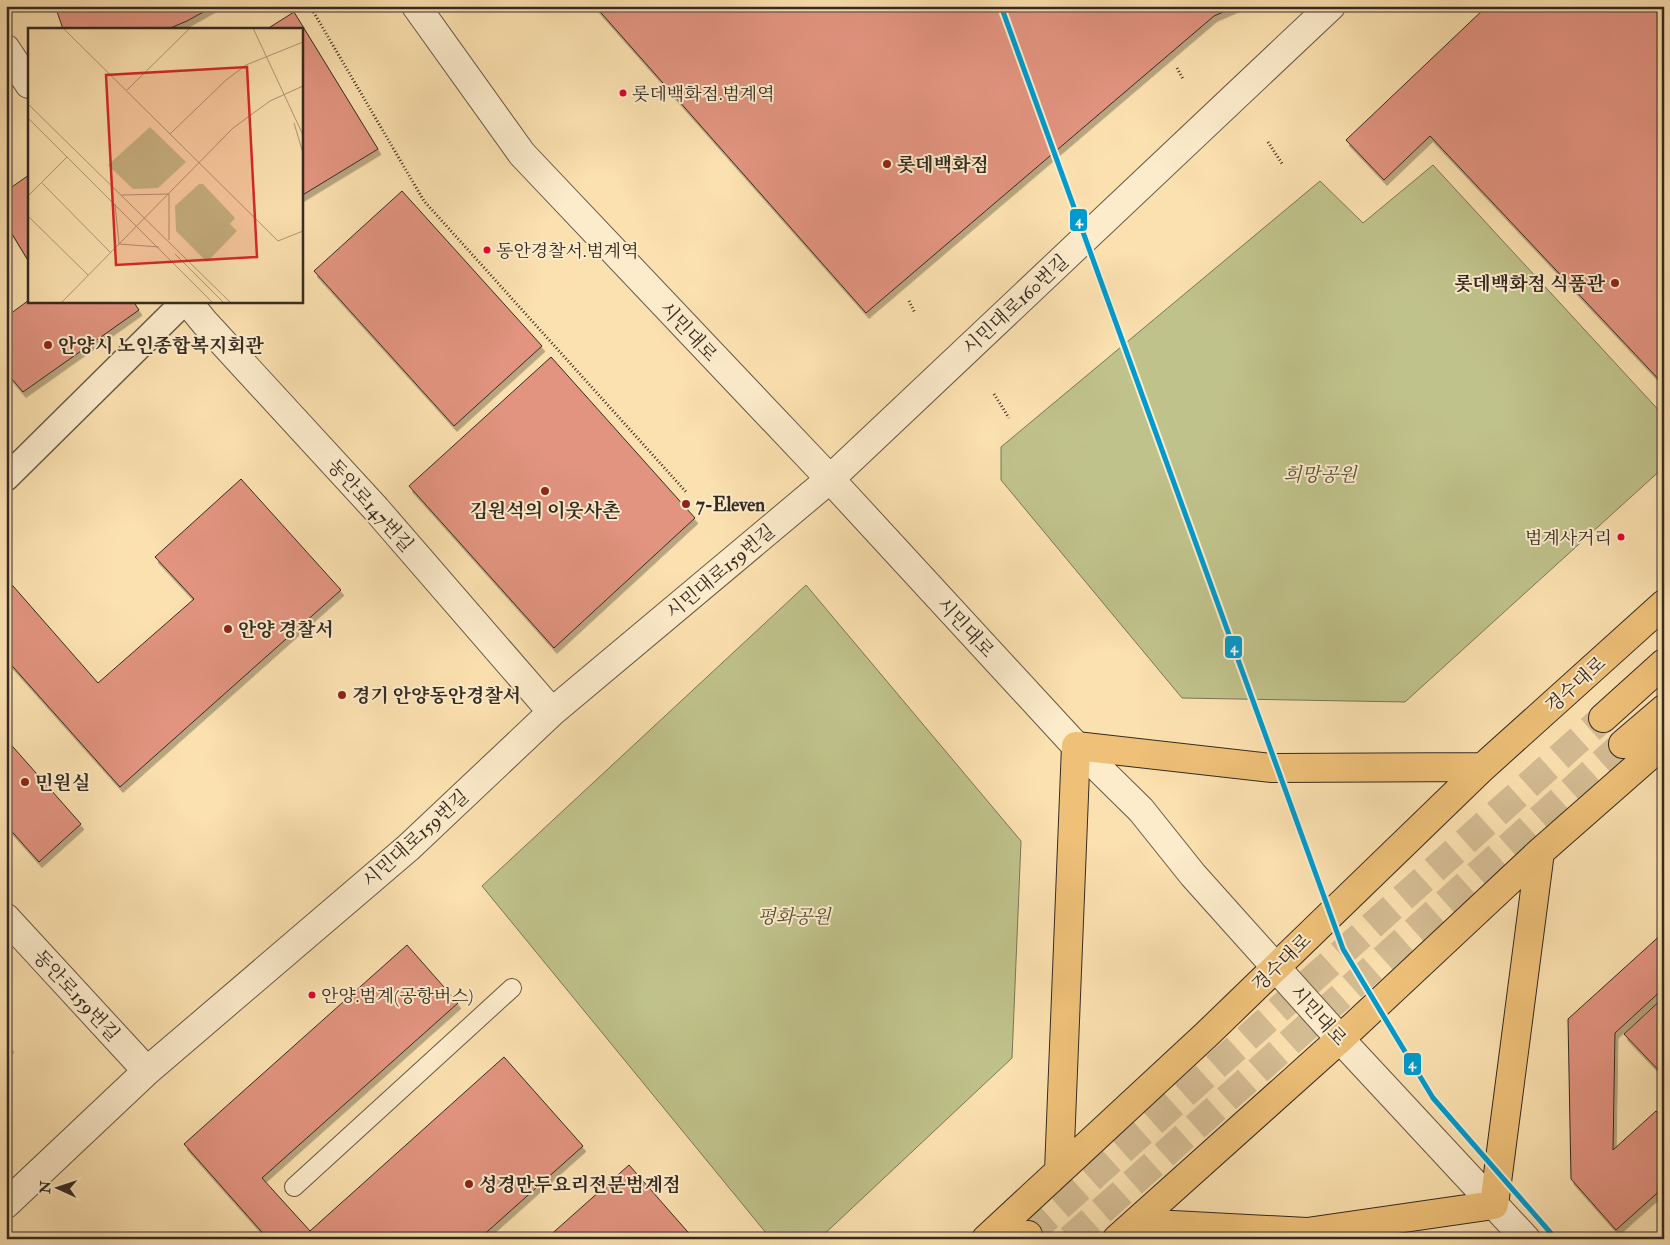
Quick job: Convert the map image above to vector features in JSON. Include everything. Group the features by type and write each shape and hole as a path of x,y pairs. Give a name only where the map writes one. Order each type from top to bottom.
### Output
{"main road":[{"name":"경수대로","path":"986,1239 1207,1034 1483,767 1664,604"},
{"path":"1603,718 1664,663"},
{"path":"1624,744 1664,709"},
{"path":"1126,1231 1340,1039 1540,852 1664,744"},
{"path":"1059,1171 1076,746 1272,768 1483,767"},
{"path":"1126,1231 1307,1232 1494,1205 1540,852"}],"street":[{"name":"시민대로","path":"416,6 522,154 830,479 1076,746 1141,810 1192,875 1340,1039 1526,1239"},
{"name":"시민대로160번길","path":"830,479 1331,6"},
{"path":"6,48 28,82"},
{"path":"6,478 185,302"},
{"name":"동안로147번길","path":"187,302 376,509 552,712"},
{"name":"시민대로159번길","path":"6,1204 147,1071 409,846 552,712 830,479"},
{"name":"동안로159번길","path":"6,918 147,1071"}],"lane":[{"path":"294,1187 512,988"}],"path":[{"path":"310,6 424,202 687,493"},
{"path":"1177,68 1183,78"},
{"path":"1268,142 1283,165"},
{"path":"909,301 915,313"},
{"path":"994,394 1009,418"}],"green space":[{"name":"희망공원","path":"1433,165 1664,416 1664,467 1405,702 1182,698 1001,480 1001,447 1320,181 1363,223"},
{"name":"평화공원","path":"806,585 1021,841 1012,1058 819,1239 771,1239 482,886"}],"building":[{"path":"55,6 214,6 170,28 63,28"},
{"name":"롯데백화점","path":"595,6 1237,6 1214,16 866,313"},
{"name":"롯데백화점 식품관","path":"1487,6 1664,6 1664,385 1430,136 1384,180 1346,140"},
{"path":"294,12 378,149 302,195 302,28 269,28"},
{"path":"28,176 28,260 6,224 6,191"},
{"path":"402,191 542,346 454,426 314,271"},
{"name":"안양시 노인종합복지회관","path":"28,301 134,302 139,310 23,392 6,372 6,317"},
{"path":"551,357 695,518 554,648 409,486"},
{"name":"안양 경찰서","path":"241,479 341,590 120,787 6,659 6,578 98,683 194,599 155,557"},
{"name":"민원실","path":"6,739 81,824 39,862 6,825"},
{"path":"1664,932 1664,988 1615,1033 1613,1150 1656,1111 1664,1119 1664,1187 1616,1230 1571,1179 1568,1019"},
{"path":"407,945 458,1003 262,1178 310,1231 504,1057 583,1146 479,1239 268,1239 184,1144"},
{"path":"1664,997 1664,1076 1624,1034"},
{"path":"6,1041 11,1047 6,1051"},
{"path":"629,1165 694,1239 546,1239"}],"tunnel":[{"path":"1028,1235 1603,718"},
{"path":"1070,1239 1623,744"}],"transit line":[{"name":"4","path":"1001,6 1343,949 1433,1098 1556,1239"}],"place":[{"name":"롯데백화점.범계역","path":"623,93"},
{"name":"롯데백화점","path":"887,164"},
{"name":"동안경찰서.범계역","path":"487,250"},
{"name":"롯데백화점 식품관","path":"1615,283"},
{"name":"안양시 노인종합복지회관","path":"48,345"},
{"name":"김원석의 이웃사촌","path":"545,491"},
{"name":"7-Eleven","path":"686,504"},
{"name":"범계사거리","path":"1621,537"},
{"name":"안양 경찰서","path":"228,629"},
{"name":"경기 안양동안경찰서","path":"342,695"},
{"name":"민원실","path":"25,782"},
{"name":"안양.범계(공항버스)","path":"312,995"},
{"name":"성경만두요리전문범계점","path":"469,1184"}]}
